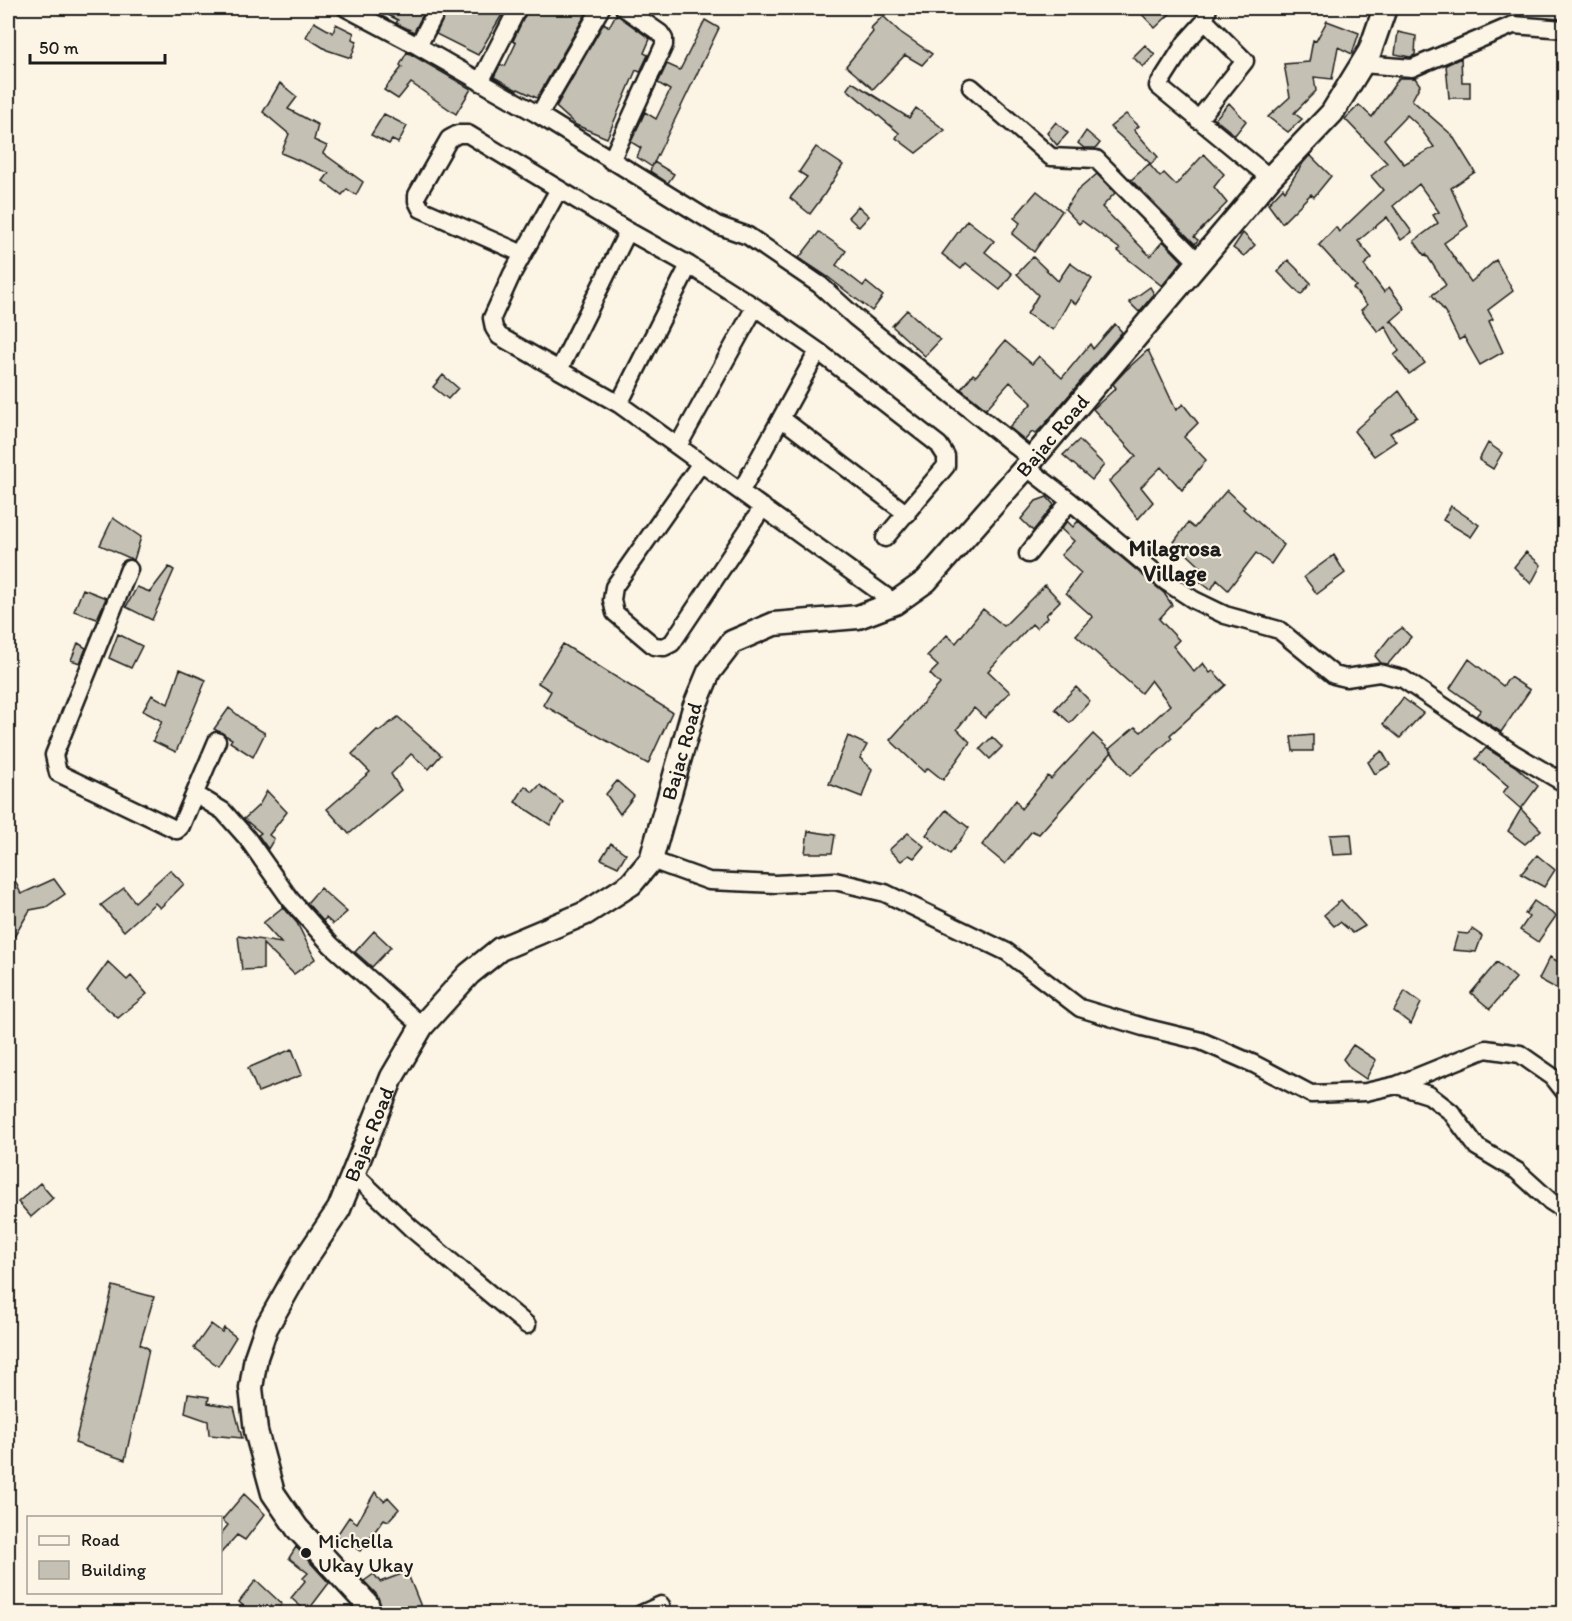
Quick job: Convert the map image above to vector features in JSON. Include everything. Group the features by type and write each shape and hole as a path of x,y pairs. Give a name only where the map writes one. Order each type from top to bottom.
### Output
{"street":[{"path":"418,46 438,8"},
{"path":"480,82 518,8"},
{"path":"539,115 601,8"},
{"path":"611,160 664,45 664,39 660,33 624,8"},
{"name":"Bajac Road","path":"370,1614 367,1604 297,1528 273,1493 256,1431 250,1388 256,1357 266,1328 302,1264 339,1209 392,1077 422,1026 469,974 500,949 586,914 631,884 651,860 694,708 709,672 732,642 774,624 858,617 895,603 926,581 1030,464 1270,178 1332,113 1370,51 1385,8"},
{"path":"352,9 539,115 717,225 748,236 820,285 1165,581 1194,600 1225,615 1279,630 1334,675 1346,678 1378,673 1403,679 1513,753 1564,783"},
{"path":"1198,120 1245,61 1207,14 1186,42 1158,87 1198,120 1270,178"},
{"path":"1362,64 1412,68 1513,25 1564,29"},
{"path":"971,87 1051,157 1096,159 1199,263"},
{"path":"523,254 422,209 417,201 417,195 449,139 458,134 468,134 628,231 689,265 756,307 818,351 939,445 946,456 946,466 885,538"},
{"path":"559,189 523,254 492,318 499,336 619,404 895,603"},
{"path":"559,370 628,231"},
{"path":"619,404 689,265"},
{"path":"678,446 756,307"},
{"path":"741,491 818,351"},
{"path":"781,418 907,514"},
{"path":"701,463 614,587 612,600 615,613 654,646 664,647 672,643 763,507"},
{"path":"1028,554 1071,501"},
{"path":"129,569 54,754 58,773 177,830 181,826 217,741"},
{"path":"195,794 223,811 247,838 290,899 332,945 422,1026"},
{"path":"651,860 709,880 775,884 835,881 885,893 1007,952 1080,1008 1201,1041 1254,1064 1311,1094 1366,1092 1397,1085 1486,1049 1520,1054 1553,1077 1564,1091"},
{"path":"1397,1085 1429,1095 1451,1112 1477,1147 1517,1171 1550,1201 1564,1210"},
{"path":"352,1172 411,1228 527,1325"},
{"path":"641,1614 661,1605"}],"building":[{"path":"374,8 426,8 414,32 396,23 398,20"},
{"path":"448,8 506,8 478,55 436,34"},
{"path":"528,8 581,8 587,12 537,98 494,77 500,65 505,66"},
{"path":"1136,8 1176,8 1155,28"},
{"path":"616,14 650,39 644,53 648,55 640,72 636,70 607,138 576,125 556,107 604,23 609,27"},
{"path":"883,16 900,32 932,54 922,65 905,55 873,89 846,66 873,32 871,28"},
{"path":"705,20 719,28 652,167 637,157 641,148 631,142 645,112 656,119 670,90 658,83 667,64 680,70"},
{"path":"1327,21 1359,33 1352,54 1338,47 1332,79 1314,77 1316,91 1294,113 1302,119 1288,132 1268,117 1290,97 1284,64 1309,62 1313,40 1316,41"},
{"path":"314,22 333,33 336,24 354,33 352,39 357,41 351,58 327,50 306,37"},
{"path":"1398,32 1416,36 1415,55 1410,57 1395,54"},
{"path":"1145,45 1155,55 1143,67 1133,57"},
{"path":"407,52 471,89 456,114 411,83 398,99 384,90 402,67 400,65"},
{"path":"1461,58 1462,82 1470,82 1470,98 1449,98 1446,65"},
{"path":"1399,78 1415,78 1420,85 1412,100 1452,135 1475,172 1451,188 1468,226 1444,243 1471,282 1496,260 1513,291 1488,310 1493,319 1489,321 1503,352 1480,365 1464,337 1459,340 1445,312 1432,295 1446,285 1426,254 1424,255 1414,241 1438,223 1433,215 1439,212 1419,184 1393,206 1412,232 1401,240 1387,217 1358,241 1372,258 1364,265 1384,292 1389,287 1405,309 1390,322 1392,321 1425,363 1409,374 1394,355 1399,351 1385,326 1378,332 1361,310 1367,305 1353,288 1356,286 1319,245 1336,227 1339,232 1383,190 1371,176 1387,163 1345,119 1359,105 1372,117","holes":["1407,115 1418,125 1434,147 1404,164 1384,139"]},
{"path":"852,82 909,118 916,108 945,130 916,153 896,138 899,133 847,89"},
{"path":"280,83 297,97 288,109 318,125 314,140 327,146 323,153 363,182 356,195 347,189 342,195 323,181 329,173 281,153 289,134 263,112"},
{"path":"1229,103 1246,121 1235,135 1215,119"},
{"path":"384,114 407,126 398,143 392,140 389,144 371,135"},
{"path":"1126,114 1139,126 1134,130 1158,157 1151,164 1110,127"},
{"path":"1056,122 1068,133 1057,145 1047,133"},
{"path":"1086,131 1100,143 1096,148 1084,148 1078,143"},
{"path":"816,147 843,165 810,214 790,198 807,177 799,172"},
{"path":"1204,154 1224,174 1214,187 1227,203 1194,237 1198,240 1195,244 1131,180 1149,164 1160,177 1164,173 1176,185"},
{"path":"1310,155 1331,176 1314,197 1311,194 1282,223 1268,204 1283,188 1285,191"},
{"path":"654,162 674,174 668,183 650,171"},
{"path":"1097,174 1115,193 1102,207 1150,256 1163,241 1182,261 1162,286 1118,251 1120,249 1082,221 1079,224 1065,209 1077,191"},
{"path":"1037,191 1062,211 1034,252 1012,234 1020,223 1014,218"},
{"path":"858,206 869,216 859,227 848,217"},
{"path":"967,220 994,241 985,252 1012,274 1000,290 966,263 961,269 942,254"},
{"path":"819,232 846,251 836,265 863,286 866,282 883,296 872,311 799,258"},
{"path":"1243,233 1255,245 1244,256 1233,248"},
{"path":"1033,257 1058,281 1070,263 1092,279 1076,304 1070,300 1053,330 1027,314 1038,295 1017,274"},
{"path":"1288,260 1311,283 1301,295 1278,272"},
{"path":"1150,287 1154,294 1139,312 1129,302"},
{"path":"907,310 940,340 925,356 892,326"},
{"path":"1115,324 1122,332 1044,425 1035,434 1032,432 1025,440 1009,427 1032,403 1010,382 986,409 961,389 973,374 976,376 1005,341 1032,364 1039,356 1062,378 1090,344 1093,349"},
{"path":"1148,350 1176,410 1183,404 1198,423 1184,437 1206,460 1182,490 1161,467 1141,487 1153,502 1138,519 1109,481 1136,456 1093,409 1116,388 1113,384 1125,371"},
{"path":"443,375 458,388 448,399 433,387"},
{"path":"1399,391 1417,417 1390,433 1396,441 1374,456 1354,431"},
{"path":"1079,440 1104,465 1092,480 1063,455"},
{"path":"1488,443 1502,453 1493,469 1479,460"},
{"path":"1227,490 1245,507 1243,509 1284,545 1271,564 1256,553 1228,590 1217,580 1211,590 1195,578 1202,568 1174,542 1188,523 1194,528"},
{"path":"1047,497 1054,505 1033,531 1021,519 1036,501"},
{"path":"1451,506 1479,525 1471,537 1443,520"},
{"path":"113,518 141,537 134,560 100,545"},
{"path":"1067,521 1073,527 1078,521 1164,593 1172,605 1159,619 1179,640 1173,646 1194,672 1203,663 1210,673 1213,671 1226,685 1170,735 1172,738 1130,776 1109,749 1135,727 1141,732 1170,705 1151,680 1141,693 1076,635 1093,617 1066,593 1081,573 1061,555 1074,541 1061,529"},
{"path":"1526,552 1541,565 1531,584 1514,567"},
{"path":"1334,555 1345,573 1317,594 1304,577"},
{"path":"169,567 174,570 152,620 126,607 137,587 150,592"},
{"path":"1045,585 1060,601 1046,615 1048,617 1036,628 1032,624 988,671 1010,692 985,718 974,708 957,729 970,742 943,780 928,768 924,772 890,740 940,684 930,674 938,666 927,656 947,635 956,643 983,609 1004,626"},
{"path":"83,589 106,598 97,619 74,611"},
{"path":"1402,628 1411,637 1388,664 1381,663 1375,656 1390,637"},
{"path":"118,634 142,646 131,668 109,658"},
{"path":"78,643 86,648 80,663 71,660"},
{"path":"563,644 672,712 648,764 543,705 551,691 538,683"},
{"path":"1469,659 1503,686 1510,677 1530,690 1501,732 1476,716 1481,710 1450,688"},
{"path":"180,669 206,680 176,752 153,741 162,721 143,711 152,695 168,704"},
{"path":"1076,687 1090,701 1070,723 1055,709"},
{"path":"1403,698 1423,713 1400,738 1383,724"},
{"path":"229,708 265,733 253,757 230,742 232,739 214,729"},
{"path":"398,717 441,755 429,769 411,754 391,774 401,790 349,834 327,809 370,772 352,754 377,730 379,731"},
{"path":"1093,734 1112,752 1039,834 1032,831 1005,864 982,845 1016,800 1021,809 1048,776 1051,779"},
{"path":"1313,735 1313,751 1293,751 1291,737"},
{"path":"848,736 867,745 860,758 872,769 862,797 829,784"},
{"path":"992,737 1002,747 990,759 980,749"},
{"path":"1486,748 1515,766 1538,786 1521,809 1503,793 1508,786 1476,759"},
{"path":"1382,751 1390,765 1375,774 1368,762"},
{"path":"617,781 634,796 620,814 606,794"},
{"path":"540,785 563,802 550,825 515,802 525,786 533,792"},
{"path":"267,791 287,812 269,835 274,839 268,849 258,835 261,833 244,819 259,805"},
{"path":"1521,809 1541,830 1525,844 1508,831"},
{"path":"946,810 969,828 950,854 926,835"},
{"path":"808,831 835,835 832,853 805,853"},
{"path":"908,833 924,846 914,858 909,855 901,861 889,850"},
{"path":"1351,834 1353,854 1333,855 1330,835"},
{"path":"611,843 626,854 618,867 601,859"},
{"path":"1537,855 1555,870 1544,887 1521,874"},
{"path":"8,865 21,894 54,879 65,894 46,907 30,910 8,947"},
{"path":"170,870 184,884 160,908 155,903 124,931 101,905 124,888 135,902"},
{"path":"320,888 347,912 333,924 326,918 323,921 307,903"},
{"path":"1341,900 1365,926 1353,933 1340,922 1334,926 1324,915"},
{"path":"1534,901 1556,916 1538,942 1520,930 1529,917 1525,914"},
{"path":"283,907 297,923 315,959 294,974 263,944 263,969 242,970 238,936 281,943 263,923"},
{"path":"1472,929 1482,936 1476,952 1453,950 1458,933 1468,934"},
{"path":"374,931 391,947 372,967 355,952"},
{"path":"1550,957 1564,965 1564,975 1557,989 1539,979"},
{"path":"108,962 127,980 131,976 147,994 118,1018 87,991"},
{"path":"1497,962 1516,978 1490,1009 1471,993"},
{"path":"1405,991 1421,1003 1411,1024 1394,1011"},
{"path":"1353,1045 1376,1060 1366,1079 1350,1068 1343,1059"},
{"path":"292,1049 302,1075 258,1092 248,1068"},
{"path":"40,1183 53,1198 31,1217 18,1202"},
{"path":"113,1286 154,1297 140,1344 149,1349 125,1460 75,1443"},
{"path":"211,1324 222,1332 224,1328 236,1337 218,1366 194,1348"},
{"path":"188,1394 209,1397 208,1403 234,1407 242,1438 209,1435 208,1421 185,1413"},
{"path":"375,1492 384,1501 388,1497 399,1509 388,1521 384,1519 360,1551 337,1535 349,1517 357,1523"},
{"path":"244,1494 265,1514 245,1540 237,1535 222,1552 222,1532 228,1525 222,1520"},
{"path":"296,1547 329,1583 307,1612 291,1598 305,1581 303,1578 308,1573 289,1558"},
{"path":"407,1572 424,1614 383,1614 377,1595 364,1581 374,1574 380,1582"},
{"path":"256,1580 282,1604 275,1614 252,1614 239,1602"}],"place":[{"name":"Michella Ukay Ukay","path":"306,1553"}],"district":[{"name":"Milagrosa Village","path":"1175,560"}]}
